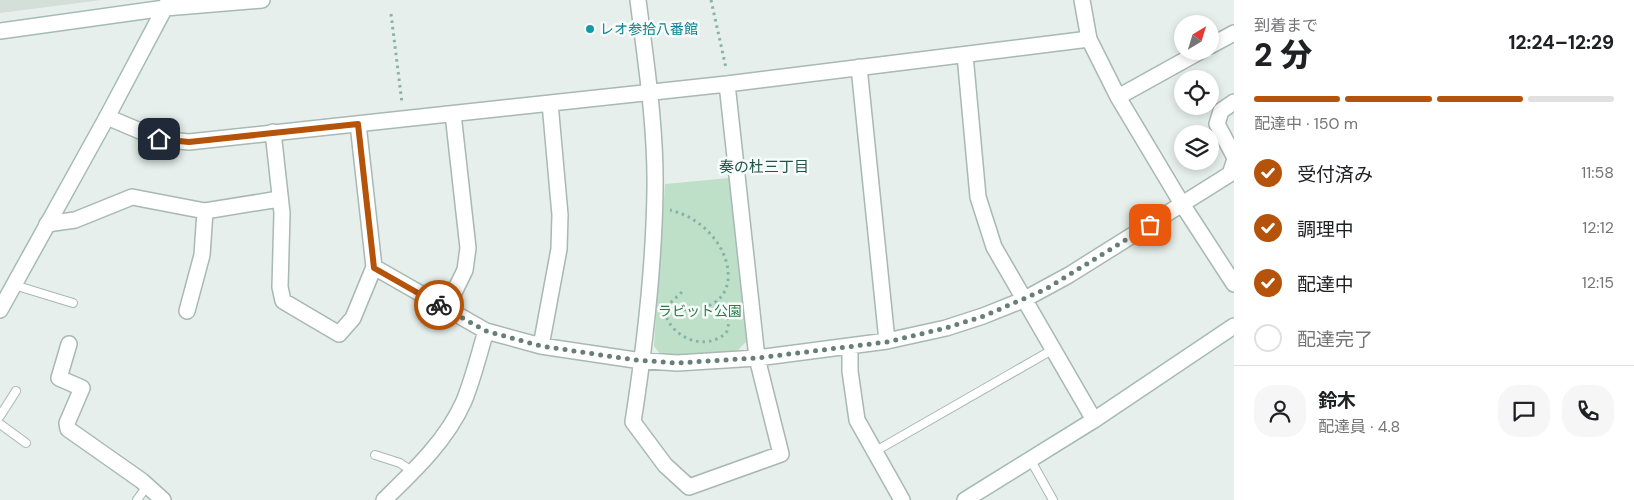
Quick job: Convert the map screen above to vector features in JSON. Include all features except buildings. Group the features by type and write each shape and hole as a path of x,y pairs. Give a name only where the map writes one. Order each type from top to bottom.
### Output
{"street":[{"path":"0,31 167,4 262,0"},
{"path":"638,0 654,143 654,207 652,266 633,422 665,465 689,487 782,454 757,358 727,84"},
{"path":"1082,0 1089,39 1118,97 1182,204 1234,284"},
{"path":"0,310 167,4"},
{"path":"1219,41 1234,33"},
{"path":"107,117 159,139 189,142 727,84 1089,39"},
{"path":"965,55 978,197 994,247 1094,420"},
{"path":"1118,97 1185,60"},
{"path":"860,67 887,342"},
{"path":"1234,102 1221,111 1217,124 1234,156"},
{"path":"541,346 560,249 560,215 550,104"},
{"path":"446,309 465,270 468,248 453,114"},
{"path":"273,132 282,213 280,287 284,301 339,334 353,318 374,268 358,124"},
{"path":"374,268 486,331 541,346 677,363 757,358 850,347 887,342 946,328 1023,300 1069,275 1230,174 1234,162"},
{"path":"47,224 75,220 132,198 205,211 279,199"},
{"path":"187,311 202,255 205,211"},
{"path":"965,500 1094,420 1234,328"},
{"path":"384,500 444,436 457,415 464,400 486,331"},
{"path":"69,344 59,378 82,388 67,423 68,429 147,486 163,500"},
{"path":"850,347 850,371 857,420 902,500"}],"lane":[{"path":"14,285 74,303"},
{"path":"874,452 1052,350"},
{"path":"0,416 16,391"},
{"path":"0,424 26,444"},
{"path":"375,455 400,463 412,472"},
{"path":"1030,459 1053,500"},
{"path":"137,500 147,486"}],"path":[{"path":"711,0 725,62 727,84"},
{"path":"391,14 403,119"},
{"path":"648,304 666,308 697,309 716,302 722,295 729,276 726,260 708,232 696,222 679,213 654,207"},
{"path":"682,292 666,308 664,313 668,322 689,339 708,342 721,338 729,328 726,313 716,302"}],"shaded area":[{"path":"0,0 102,0 0,13"}],"green space":[{"name":"ラビット公園","path":"729,178 747,341 735,353 663,358 654,346 665,184"}],"way so far":[{"path":"439,305 486,331 541,346 635,360 677,363 757,358 887,342 946,328 984,316 1046,289 1150,225"}],"place":[{"name":"レオ参拾八番館","path":"590,29"}],"district":[{"name":"奏の杜三丁目","path":"764,167"}],"route":[{"path":"159,139 189,142 358,124 374,268 439,305"}]}
